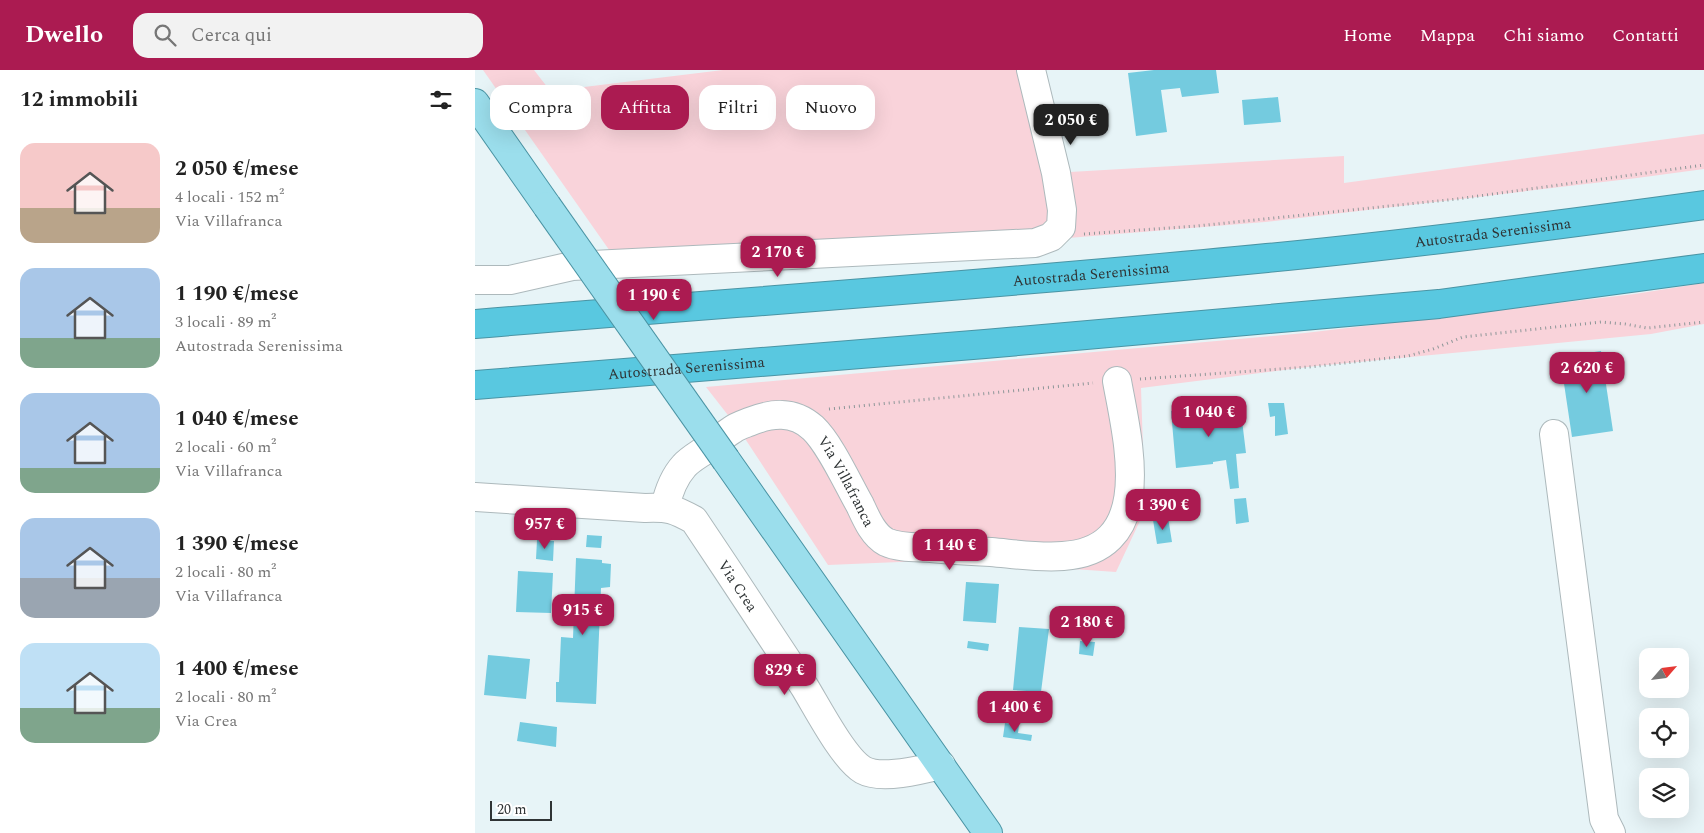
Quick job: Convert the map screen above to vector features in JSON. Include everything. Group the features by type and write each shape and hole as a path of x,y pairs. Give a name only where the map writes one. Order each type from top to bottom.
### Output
{"highway":[{"name":"Autostrada Serenissima","path":"475,324 1002,282 1269,258 1492,234 1704,205"},
{"name":"Autostrada Serenissima","path":"475,385 985,344 1439,304 1704,268"},
{"path":"475,307 556,302 732,303"}],"main road":[{"path":"475,103 988,833"}],"street":[{"path":"475,280 510,280 572,266 1035,243 1051,237 1061,227 1062,210 1056,173 1031,70"},
{"name":"Via Villafranca","path":"665,507 673,485 684,467 733,429 770,415 782,414 797,419 812,428 825,444 874,530 885,542 917,548 1062,556 1079,553 1099,546 1110,538 1120,527 1125,514 1131,473 1130,448 1117,381"},
{"path":"1553,434 1604,819 1611,833"},
{"name":"Via Crea","path":"475,497 675,509 694,520 855,765 871,774 921,770 941,765"}],"path":[{"path":"1061,227 1071,235 1197,226 1457,199 1704,165"},
{"path":"797,419 816,410 1117,381 1309,367 1408,356 1433,349 1463,337 1601,322 1647,328 1704,322"}],"shaded area":[{"path":"483,70 534,70 546,85 494,85"},
{"path":"723,70 1028,70 1054,139 1070,172 1344,156 1344,183 1704,134 1704,169 1637,178 1265,222 626,274 525,130 591,130 591,86"},
{"path":"1704,283 1704,324 1651,334 1316,366 1141,388 1145,510 1116,572 947,560 828,565 738,428 706,387 1305,333 1635,294"}],"building":[{"path":"1154,70 1216,70 1219,93 1182,97 1180,88 1161,90 1167,132 1136,136 1128,73"},
{"path":"1278,97 1281,122 1244,125 1242,100"},
{"path":"1601,351 1613,431 1572,437 1560,357"},
{"path":"1268,403 1284,403 1288,434 1275,436 1275,416 1270,417"},
{"path":"1240,404 1246,453 1236,454 1239,488 1230,489 1226,460 1213,462 1213,464 1176,468 1171,411"},
{"path":"1246,498 1249,522 1236,524 1234,499"},
{"path":"1168,517 1172,542 1157,544 1153,520"},
{"path":"587,535 602,536 601,548 586,547"},
{"path":"537,540 554,541 553,561 536,559"},
{"path":"576,558 602,560 602,563 611,564 610,587 601,588 596,704 556,702 556,682 559,682 561,637 573,638"},
{"path":"518,571 553,573 551,613 516,612"},
{"path":"966,582 999,584 996,623 963,621"},
{"path":"1019,627 1049,629 1041,692 1013,690"},
{"path":"968,641 989,644 988,651 967,648"},
{"path":"1080,641 1095,642 1093,656 1079,654"},
{"path":"488,655 530,659 526,699 484,695"},
{"path":"520,722 557,727 556,747 517,741"},
{"path":"1005,723 1019,725 1018,733 1032,735 1031,741 1003,737"}]}
